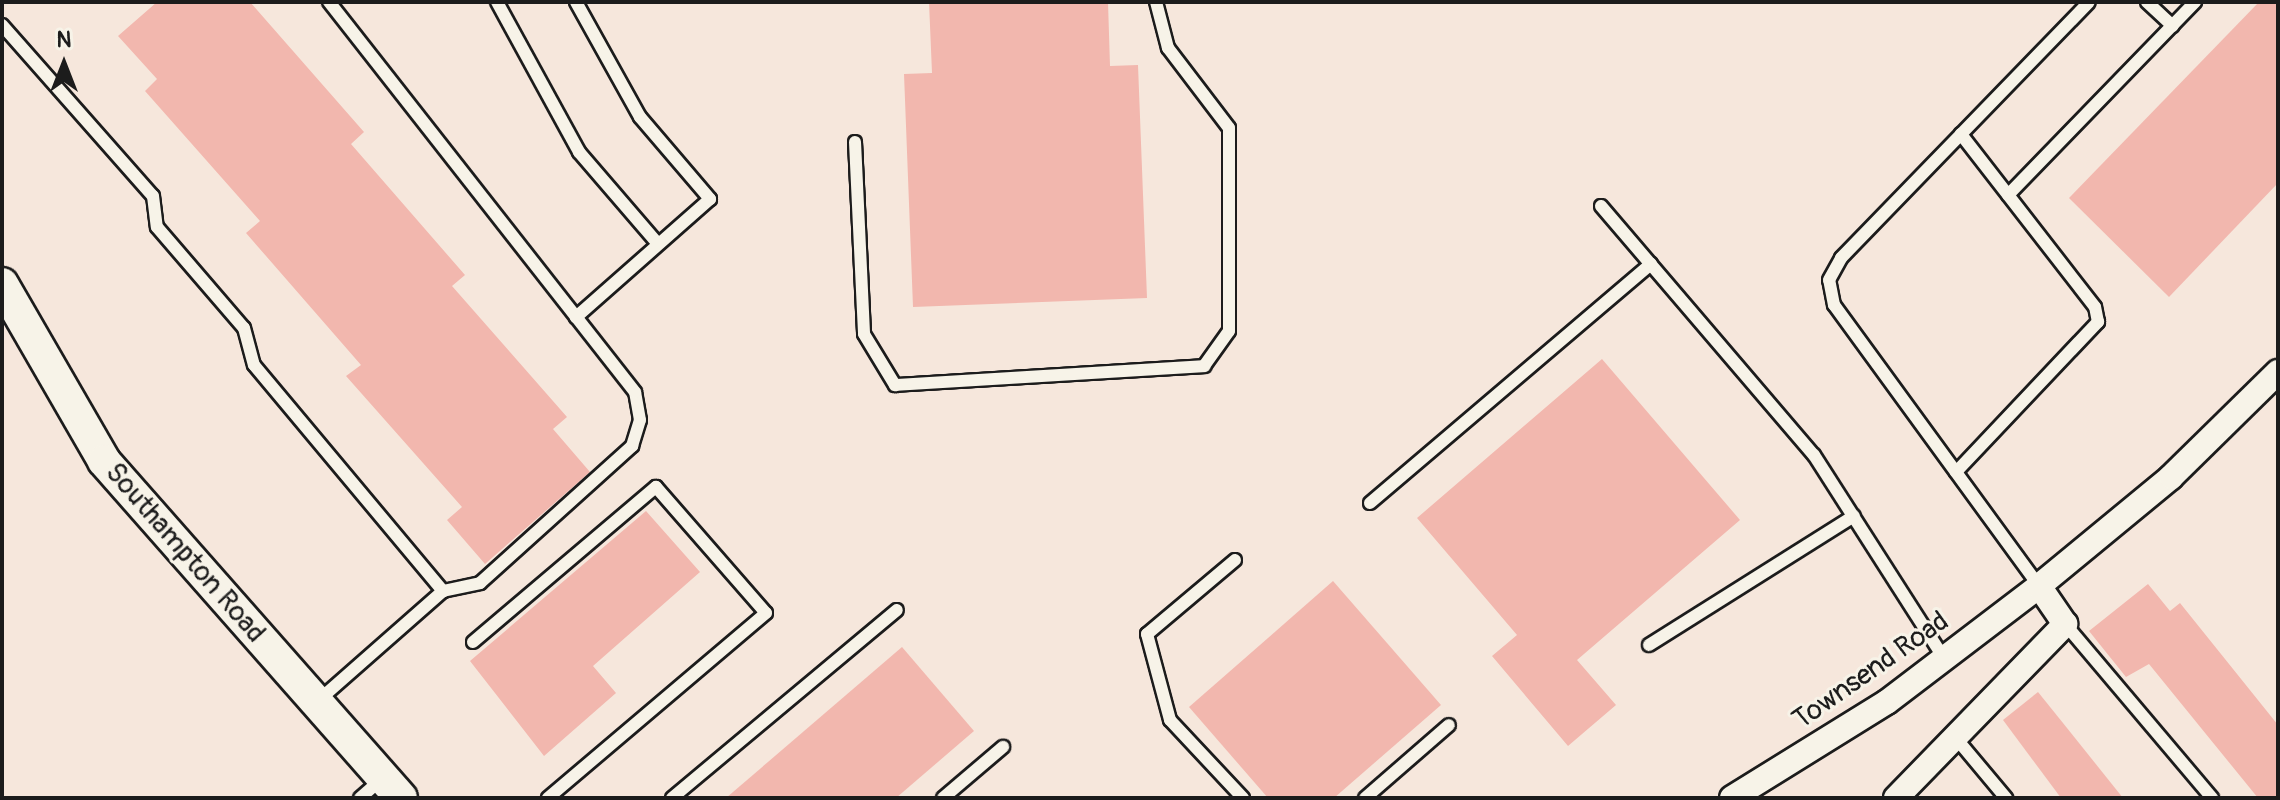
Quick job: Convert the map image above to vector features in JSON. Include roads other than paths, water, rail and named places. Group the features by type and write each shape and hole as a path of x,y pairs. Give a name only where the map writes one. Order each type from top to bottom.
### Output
{"street":[{"name":"Southampton Road","path":"2,284 104,461 316,702 381,791"},
{"name":"Townsend Road","path":"1732,798 1944,658 2039,586 2171,477 2278,372"},
{"path":"1896,798 2065,624 2039,586"}],"lane":[{"path":"316,702 443,591 480,583 632,446 640,420 635,392 329,2"},
{"path":"497,2 579,152 658,244"},
{"path":"576,2 640,117 710,199 576,317"},
{"path":"855,142 864,334 895,385 1204,366 1229,331 1229,128 1168,48 1156,2"},
{"path":"2039,586 1834,305 1829,280 1841,258 2089,2"},
{"path":"2147,2 2173,26"},
{"path":"2008,195 2195,2"},
{"path":"2,25 153,196 157,227 244,328 254,365 443,591"},
{"path":"1956,472 2098,322 2095,307 1961,134"},
{"path":"1601,206 1814,455 1944,658"},
{"path":"1370,503 1651,264"},
{"path":"473,642 656,487 766,613 548,798"},
{"path":"1649,645 1854,516"},
{"path":"1235,560 1147,634 1170,720 1243,798"},
{"path":"672,798 897,610"},
{"path":"2065,624 2212,798"},
{"path":"1365,798 1449,725"},
{"path":"1955,737 2006,798"},
{"path":"943,798 1003,747"}]}
